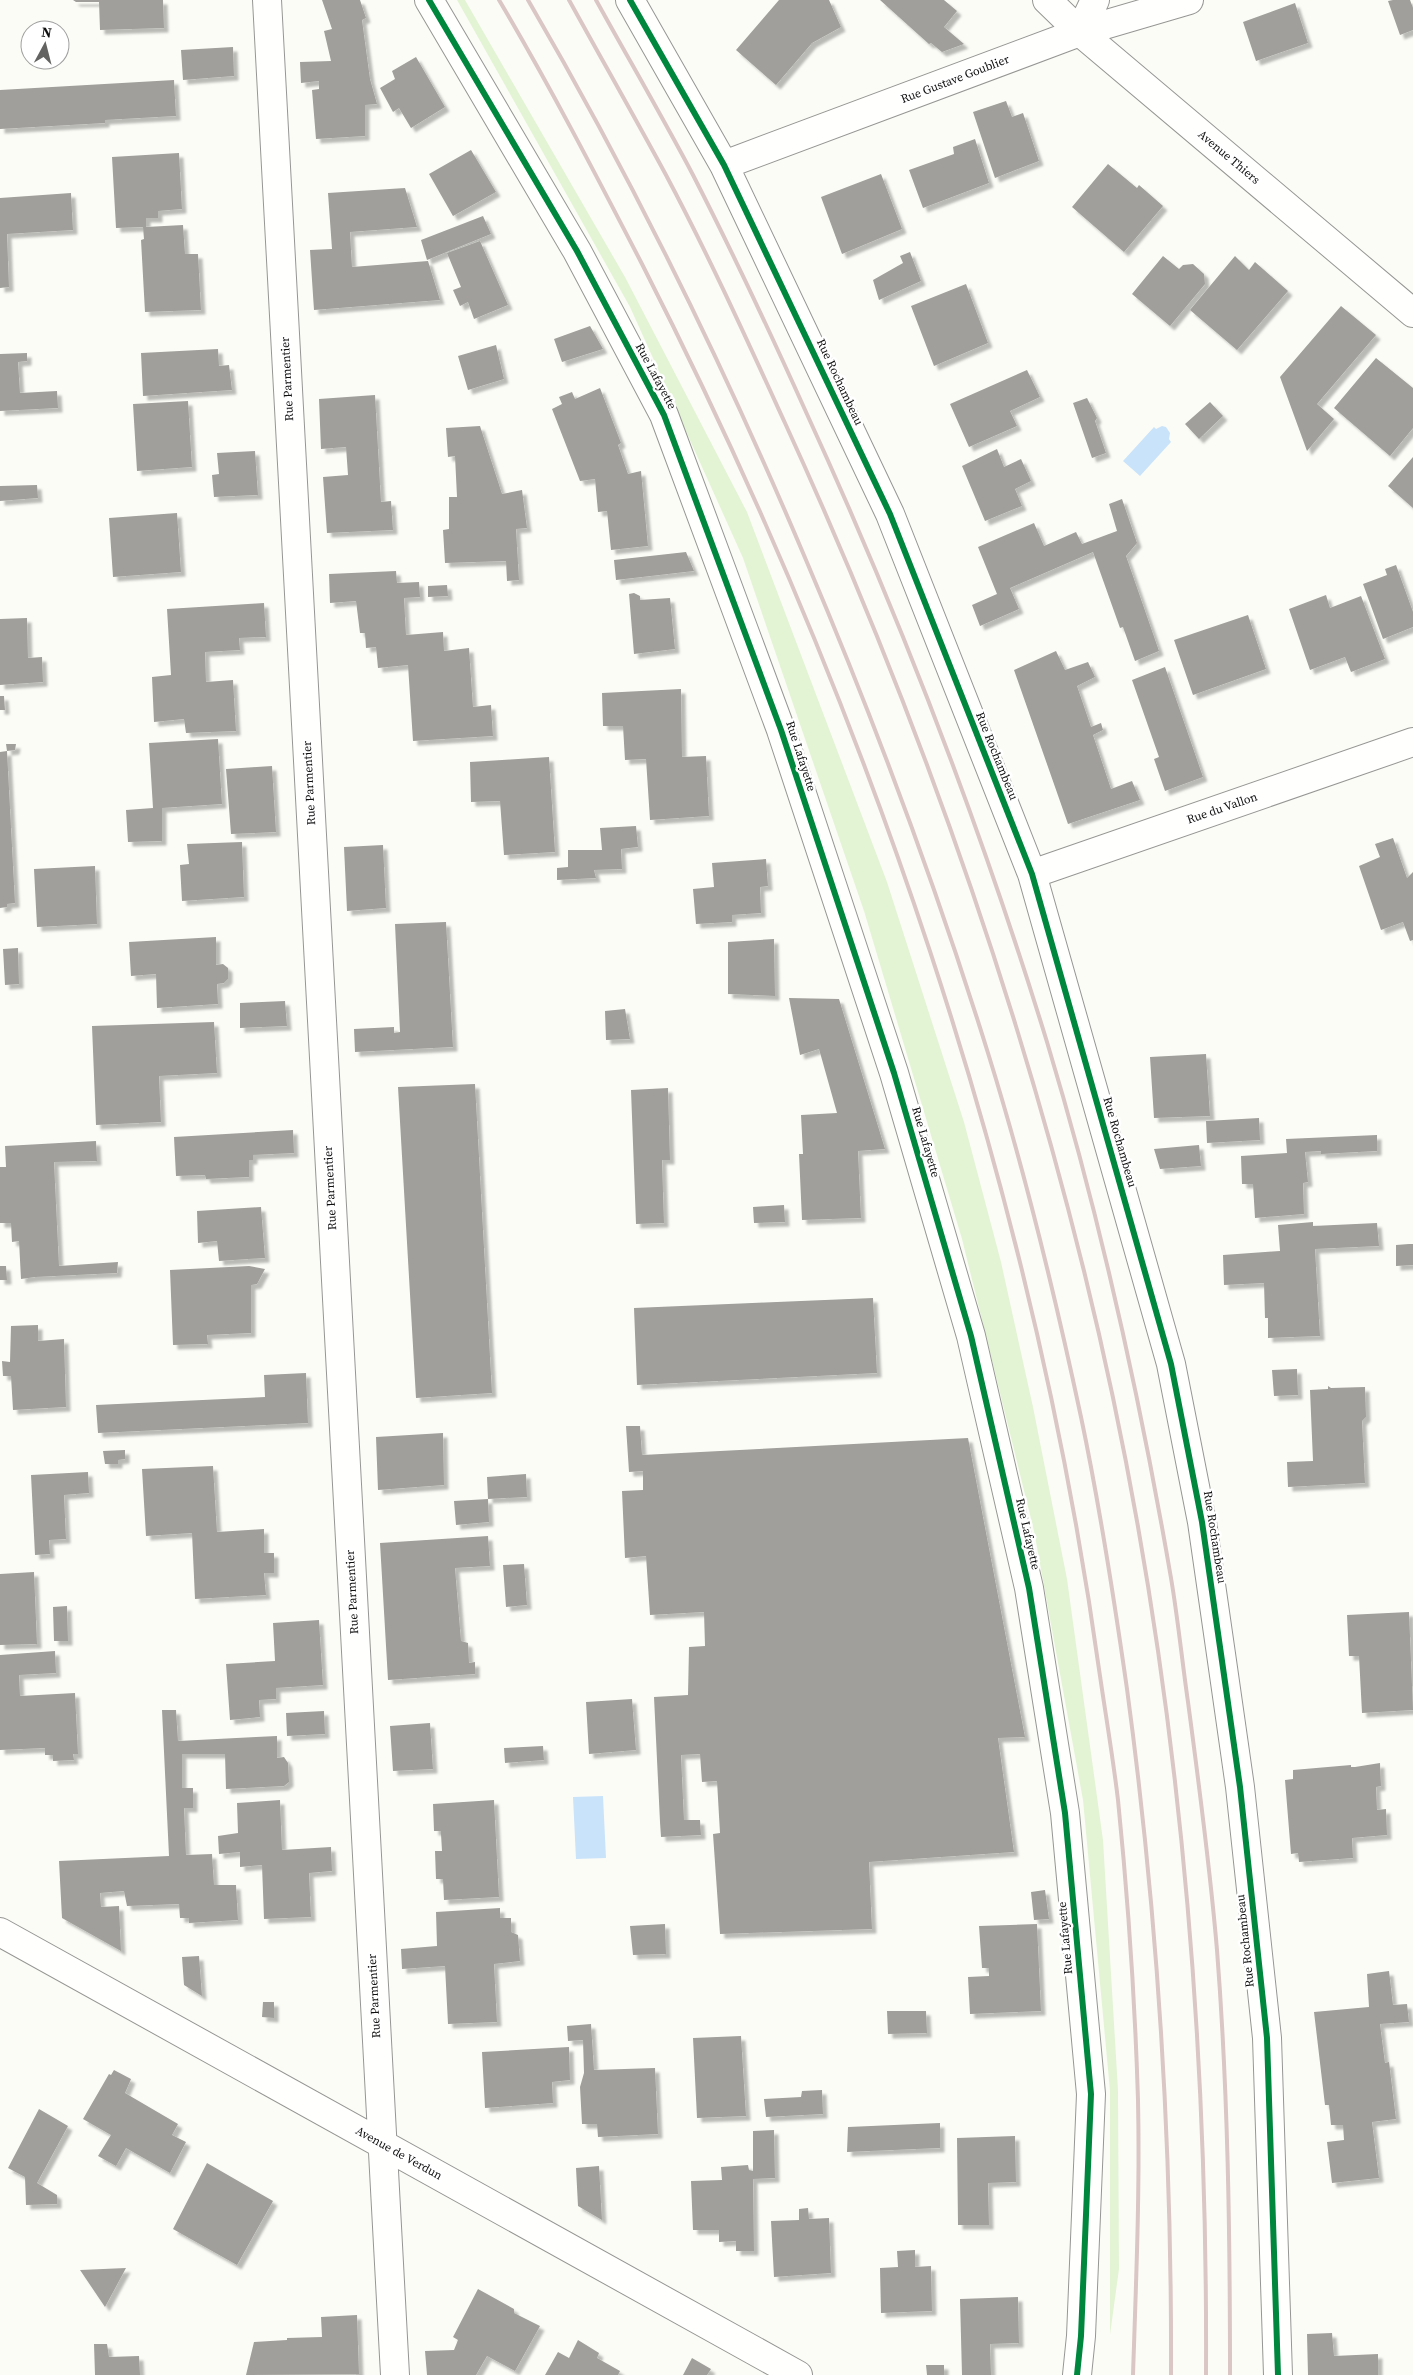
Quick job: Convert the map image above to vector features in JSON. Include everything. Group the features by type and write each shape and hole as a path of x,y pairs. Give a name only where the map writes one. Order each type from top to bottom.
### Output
{"street":[{"name":"Rue Parmentier","path":"267,0 395,2375"},
{"name":"Rue Lafayette","path":"429,0 577,252 664,415 781,730 894,1073 971,1336 1029,1588 1066,1823 1091,2094 1081,2336 1077,2375"},
{"name":"Rue Rochambeau","path":"630,0 724,165 890,514 1032,874 1171,1364 1202,1522 1240,1788 1266,2038 1278,2375"},
{"name":"Avenue Thiers","path":"1047,0 1080,32 1413,313"},
{"path":"1080,32 1095,0"},
{"name":"Rue Gustave Goublier","path":"724,165 1080,32 1189,0"},
{"name":"Rue du Vallon","path":"1032,874 1413,742"},
{"name":"Avenue de Verdun","path":"0,1932 798,2375"}],"green space":[{"path":"457,0 465,0 625,277 747,512 887,882 964,1122 1001,1262 1033,1407 1067,1579 1103,1840 1118,2090 1119,2269 1110,2335 1110,2091 1083,1800 1034,1531 962,1239 864,911 743,558 630,307"}],"water":[{"path":"1162,426 1166,427 1170,433 1169,439 1171,442 1140,476 1123,461 1154,427 1156,429"},
{"path":"603,1796 606,1858 576,1859 573,1797"}],"building":[{"path":"73,0 163,0 164,28 100,30 99,2 76,2"},
{"path":"322,0 360,0 366,18 362,20 370,79 377,104 365,105 365,136 316,139 312,90 319,89 319,81 301,83 300,62 331,61 324,31 332,29"},
{"path":"779,0 829,0 841,27 812,43 776,85 736,50"},
{"path":"880,0 944,0 957,11 944,27 964,44 942,52 931,43 929,44"},
{"path":"1410,0 1413,8 1413,30 1400,35 1388,1"},
{"path":"1295,3 1308,43 1256,61 1243,22"},
{"path":"233,47 234,76 183,80 181,50"},
{"path":"416,57 445,107 411,128 399,108 393,112 380,88 395,79 392,71"},
{"path":"174,80 176,116 105,120 105,123 0,129 0,90"},
{"path":"1006,101 1012,117 1023,113 1039,161 995,178 973,112"},
{"path":"975,139 989,183 923,208 909,170 954,154 953,147"},
{"path":"471,150 496,192 453,216 429,174"},
{"path":"179,153 182,209 158,211 158,218 146,218 146,227 183,225 185,254 198,254 201,310 145,312 141,240 144,239 143,227 116,228 112,157"},
{"path":"1108,164 1137,188 1139,185 1163,206 1124,252 1072,207"},
{"path":"881,174 902,229 842,254 821,197"},
{"path":"405,188 417,227 350,232 352,267 428,261 440,300 314,310 310,250 332,249 328,193"},
{"path":"71,193 73,230 7,234 9,287 0,288 0,198"},
{"path":"483,216 491,234 427,260 421,240"},
{"path":"480,241 508,305 474,319 468,302 460,306 453,290 461,287 447,253"},
{"path":"910,252 921,281 879,300 873,280 903,263 900,256"},
{"path":"1163,256 1179,269 1183,265 1193,264 1204,274 1205,284 1170,326 1132,294"},
{"path":"1235,256 1249,270 1255,262 1288,291 1237,350 1190,310"},
{"path":"966,284 988,343 934,366 911,306"},
{"path":"1341,306 1376,335 1317,404 1334,419 1307,451 1280,377"},
{"path":"590,326 603,349 562,362 554,339"},
{"path":"496,345 504,379 468,390 458,356"},
{"path":"218,349 219,366 229,365 232,390 143,396 141,353"},
{"path":"27,353 27,361 18,362 20,393 57,391 58,408 0,411 0,354"},
{"path":"1376,358 1413,388 1413,428 1390,456 1334,408"},
{"path":"1027,370 1040,397 1010,411 1017,426 969,447 950,404"},
{"path":"600,388 621,443 618,445 628,474 641,471 648,546 611,550 607,511 598,512 595,479 580,481 552,409 562,404 559,397 572,392 575,399"},
{"path":"375,395 381,502 391,501 393,530 327,533 323,477 348,475 346,447 321,449 319,399"},
{"path":"1087,398 1097,418 1095,421 1106,453 1092,458 1073,403"},
{"path":"188,401 192,467 137,471 133,404"},
{"path":"1210,402 1223,416 1199,439 1185,424"},
{"path":"480,426 502,494 522,490 527,528 516,529 519,580 507,581 506,561 445,563 443,530 449,529 449,497 457,497 455,456 448,457 446,428"},
{"path":"997,449 1004,467 1021,459 1031,481 1015,489 1022,506 985,521 962,466"},
{"path":"255,451 258,495 214,497 212,475 219,474 217,453"},
{"path":"1413,457 1413,508 1388,486"},
{"path":"37,485 38,498 0,501 0,486"},
{"path":"1122,499 1137,543 1126,556 1159,651 1135,661 1123,627 1120,628 1093,552 1010,588 1019,609 980,626 972,605 997,594 978,547 1034,523 1044,546 1076,532 1082,544 1117,531 1109,504"},
{"path":"177,513 181,572 113,577 109,518"},
{"path":"686,552 694,571 616,580 614,560"},
{"path":"1396,565 1413,612 1413,627 1383,639 1363,584 1387,575 1385,569"},
{"path":"396,571 397,583 419,582 420,597 404,598 406,635 443,632 444,651 469,648 473,707 491,705 493,736 413,741 408,665 378,668 376,647 366,648 365,633 360,633 356,601 330,603 329,574"},
{"path":"447,585 448,596 428,597 428,586"},
{"path":"634,593 640,596 640,600 670,598 675,649 634,654 629,594"},
{"path":"1326,595 1330,608 1361,596 1385,659 1351,672 1345,657 1310,670 1289,609"},
{"path":"264,603 266,637 239,638 240,650 205,652 206,682 233,680 236,731 186,733 184,719 154,722 152,677 171,675 167,609"},
{"path":"1248,615 1266,669 1193,695 1174,640"},
{"path":"27,618 28,658 42,657 43,682 0,685 0,619"},
{"path":"1056,651 1065,670 1088,662 1095,677 1077,686 1091,727 1101,723 1103,730 1093,735 1111,789 1132,781 1140,800 1068,824 1014,670"},
{"path":"1165,667 1203,777 1165,791 1154,759 1159,757 1132,680"},
{"path":"681,689 682,757 706,756 709,816 650,820 646,759 625,760 623,726 603,726 602,693"},
{"path":"0,696 4,696 5,710 0,710"},
{"path":"218,739 222,804 162,808 162,841 128,842 126,810 153,808 149,743"},
{"path":"6,744 16,744 15,750 7,751"},
{"path":"7,751 15,903 7,904 7,907 0,908 0,752"},
{"path":"549,757 555,852 504,855 500,801 471,802 470,762"},
{"path":"272,766 276,832 231,834 226,769"},
{"path":"636,826 638,847 621,849 622,869 594,870 596,878 557,880 557,868 568,867 568,850 602,850 600,828"},
{"path":"1393,838 1407,878 1413,872 1413,940 1410,941 1403,922 1381,930 1359,866 1380,857 1375,844"},
{"path":"242,842 244,897 182,901 180,865 189,864 187,844"},
{"path":"383,845 386,908 347,911 344,847"},
{"path":"766,859 768,886 760,887 761,913 732,915 732,922 696,924 693,889 714,887 712,863"},
{"path":"95,866 97,924 37,927 34,869"},
{"path":"446,922 453,1047 355,1052 354,1029 394,1027 394,1033 400,1032 395,924"},
{"path":"216,937 216,965 223,964 228,968 228,979 224,983 217,984 218,1004 157,1008 156,974 131,976 129,942"},
{"path":"774,939 775,996 728,994 728,942"},
{"path":"18,948 19,984 5,985 3,949"},
{"path":"789,998 839,999 885,1149 858,1151 861,1218 802,1220 799,1154 803,1154 801,1115 837,1113 819,1049 800,1055"},
{"path":"285,1001 287,1026 240,1028 240,1003"},
{"path":"625,1009 630,1039 606,1040 605,1011"},
{"path":"214,1022 217,1073 159,1076 161,1122 96,1125 92,1026"},
{"path":"1206,1054 1210,1116 1154,1118 1150,1057"},
{"path":"475,1084 492,1393 416,1398 398,1087"},
{"path":"668,1088 670,1160 662,1160 664,1223 636,1224 631,1090"},
{"path":"1259,1118 1260,1140 1207,1143 1206,1121"},
{"path":"293,1130 294,1153 253,1155 253,1160 249,1160 249,1177 206,1179 205,1175 176,1176 174,1137"},
{"path":"1377,1135 1377,1151 1321,1154 1321,1151 1305,1152 1308,1182 1303,1183 1304,1214 1255,1218 1253,1184 1242,1184 1241,1156 1287,1153 1286,1139"},
{"path":"96,1141 97,1161 54,1162 59,1266 118,1262 117,1273 21,1279 19,1241 12,1242 11,1223 0,1223 0,1167 6,1167 5,1146"},
{"path":"1199,1145 1201,1166 1160,1169 1154,1149"},
{"path":"784,1205 785,1222 754,1223 753,1207"},
{"path":"261,1207 265,1258 219,1261 217,1241 198,1243 197,1211"},
{"path":"1313,1222 1313,1226 1377,1223 1379,1246 1315,1249 1320,1336 1268,1338 1268,1318 1265,1318 1264,1283 1224,1285 1223,1255 1280,1251 1278,1225"},
{"path":"1413,1244 1413,1265 1396,1266 1396,1245"},
{"path":"0,1266 6,1266 7,1280 0,1280"},
{"path":"249,1266 265,1269 257,1284 251,1285 251,1333 207,1335 208,1344 173,1345 170,1270"},
{"path":"873,1298 877,1373 637,1385 634,1308"},
{"path":"38,1325 38,1341 64,1339 66,1407 13,1410 11,1376 3,1376 2,1361 10,1362 11,1326"},
{"path":"1297,1369 1298,1395 1274,1396 1272,1370"},
{"path":"306,1373 308,1423 98,1433 96,1405 265,1397 264,1375"},
{"path":"1328,1386 1331,1388 1365,1387 1366,1417 1362,1421 1365,1483 1288,1487 1287,1462 1313,1461 1310,1390 1328,1389"},
{"path":"626,1426 640,1426 642,1455 968,1438 1025,1737 998,1738 1014,1852 869,1862 872,1929 720,1934 713,1834 720,1833 717,1781 702,1782 700,1754 681,1755 684,1820 700,1820 701,1835 661,1837 660,1822 654,1697 688,1695 689,1647 705,1646 704,1612 650,1615 646,1556 625,1558 622,1491 643,1490 643,1471 629,1472"},
{"path":"443,1433 444,1485 378,1490 376,1437"},
{"path":"125,1450 125,1459 118,1460 118,1464 105,1464 103,1451"},
{"path":"213,1466 217,1532 264,1529 264,1553 274,1553 274,1573 264,1573 266,1595 195,1599 192,1533 146,1536 142,1469"},
{"path":"88,1472 89,1493 64,1495 66,1539 49,1540 50,1554 35,1555 31,1475"},
{"path":"526,1474 527,1497 488,1499 487,1477"},
{"path":"488,1499 489,1522 456,1525 454,1501"},
{"path":"488,1536 490,1566 455,1568 461,1641 468,1643 469,1663 475,1662 475,1674 388,1680 380,1543"},
{"path":"524,1564 527,1605 506,1607 503,1565"},
{"path":"34,1572 37,1644 0,1645 0,1574"},
{"path":"67,1606 68,1641 54,1641 53,1607"},
{"path":"1409,1612 1413,1710 1362,1713 1359,1656 1349,1656 1347,1615"},
{"path":"319,1620 323,1685 276,1688 276,1699 259,1700 260,1717 230,1720 226,1664 275,1661 273,1623"},
{"path":"55,1651 56,1673 19,1675 20,1696 75,1693 78,1754 73,1754 74,1760 53,1761 53,1755 45,1755 45,1748 0,1750 0,1655"},
{"path":"632,1699 636,1750 589,1754 586,1702"},
{"path":"162,1710 176,1710 178,1741 277,1736 277,1758 284,1757 288,1763 289,1782 284,1786 226,1789 225,1754 182,1754 182,1788 193,1788 193,1808 184,1808 186,1855 212,1854 214,1885 236,1885 238,1920 189,1923 189,1918 180,1918 179,1904 127,1906 124,1891 100,1893 101,1907 119,1906 121,1951 62,1918 59,1861 169,1856"},
{"path":"324,1711 325,1734 287,1736 286,1713"},
{"path":"430,1723 433,1769 393,1771 390,1726"},
{"path":"543,1746 544,1760 505,1763 504,1748"},
{"path":"1380,1763 1381,1786 1376,1787 1377,1810 1386,1809 1387,1835 1352,1838 1353,1858 1299,1862 1298,1853 1291,1854 1285,1780 1293,1779 1293,1770 1351,1765 1351,1767 1355,1767"},
{"path":"280,1800 282,1850 331,1847 332,1871 309,1873 311,1917 264,1919 262,1865 240,1867 240,1852 219,1854 218,1836 238,1833 237,1803"},
{"path":"494,1800 499,1897 444,1900 443,1879 436,1879 435,1851 442,1851 441,1831 434,1831 433,1804"},
{"path":"1045,1890 1049,1919 1034,1920 1031,1892"},
{"path":"500,1908 500,1918 511,1918 511,1932 518,1935 520,1961 494,1964 497,2022 448,2024 445,1966 402,1969 401,1949 437,1946 436,1912"},
{"path":"665,1924 666,1954 633,1955 630,1926"},
{"path":"1037,1924 1041,2011 970,2014 968,1977 989,1976 989,1968 982,1968 979,1926"},
{"path":"199,1956 202,1996 184,1985 182,1957"},
{"path":"1389,1971 1393,2005 1407,2004 1409,2022 1380,2024 1385,2063 1389,2062 1396,2119 1372,2122 1379,2178 1332,2183 1327,2142 1344,2140 1343,2125 1331,2125 1329,2105 1325,2105 1314,2012 1369,2007 1367,1974"},
{"path":"263,2002 274,2002 274,2018 262,2017"},
{"path":"887,2011 926,2011 927,2033 888,2034"},
{"path":"591,2024 594,2070 655,2068 658,2134 598,2137 597,2124 582,2124 580,2087 584,2073 583,2040 568,2041 567,2026"},
{"path":"741,2036 746,2116 697,2118 693,2038"},
{"path":"569,2047 570,2080 552,2082 553,2103 485,2108 482,2052"},
{"path":"114,2070 131,2079 125,2093 178,2124 172,2135 186,2142 170,2173 126,2148 116,2166 98,2156 111,2135 83,2119 109,2074 111,2075"},
{"path":"822,2090 823,2114 766,2117 764,2099 801,2097 802,2091"},
{"path":"39,2109 68,2126 37,2183 57,2195 57,2204 26,2205 25,2177 8,2168"},
{"path":"940,2123 940,2148 847,2152 848,2127"},
{"path":"774,2130 775,2178 753,2179 754,2251 736,2251 736,2241 719,2242 719,2230 693,2230 691,2181 722,2180 721,2167 748,2165 749,2170 753,2171 753,2131"},
{"path":"1015,2136 1016,2182 988,2183 989,2225 958,2225 957,2138"},
{"path":"207,2163 273,2201 237,2265 173,2229"},
{"path":"599,2166 602,2220 578,2206 576,2168"},
{"path":"808,2208 809,2219 829,2218 831,2273 774,2277 771,2221 799,2220 799,2209"},
{"path":"915,2250 915,2267 931,2266 932,2311 881,2313 880,2268 898,2267 897,2251"},
{"path":"126,2268 105,2307 80,2270"},
{"path":"478,2289 514,2309 514,2313 540,2326 515,2371 487,2356 476,2375 427,2375 425,2351 454,2350 458,2340 453,2337"},
{"path":"1018,2297 1019,2343 990,2344 991,2375 962,2375 960,2299"},
{"path":"357,2315 359,2374 246,2375 254,2342 287,2340 287,2338 322,2337 321,2317"},
{"path":"1332,2333 1334,2356 1378,2354 1378,2375 1308,2375 1307,2334"},
{"path":"578,2340 599,2353 597,2358 620,2371 618,2375 545,2375 558,2352 569,2358"},
{"path":"94,2344 107,2344 109,2357 139,2356 140,2375 95,2375"},
{"path":"692,2358 711,2369 707,2375 683,2375"},
{"path":"926,2365 944,2365 944,2375 927,2375"}],"railway":[{"path":"499,0 555,98 642,264 723,431 799,602 868,775 930,951 985,1129 1031,1310 1070,1492 1118,1800 1131,1950 1138,2100 1138,2203 1133,2375"},
{"path":"528,0 604,136 676,276 743,417 806,560 880,743 926,866 988,1053 1027,1188 1061,1325 1094,1485 1117,1621 1138,1775 1155,1946 1166,2116 1171,2288 1171,2375"},
{"path":"569,0 666,175 713,267 831,526 916,735 954,840 991,947 1056,1162 1084,1271 1115,1407 1141,1543 1162,1681 1179,1819 1192,1958 1205,2236 1206,2375"},
{"path":"596,0 693,175 751,293 841,489 874,567 937,723 995,882 1047,1042 1084,1174 1132,1375 1159,1510 1176,1609 1204,1826 1217,1950 1224,2056 1229,2215 1230,2375"}],"cycle path":[{"path":"429,0 577,251 664,415 781,730 894,1073 971,1336 1029,1588 1065,1813 1091,2094 1081,2336 1077,2375"},
{"path":"630,0 724,165 890,514 1032,874 1171,1364 1202,1522 1240,1787 1267,2038 1278,2375"}]}
